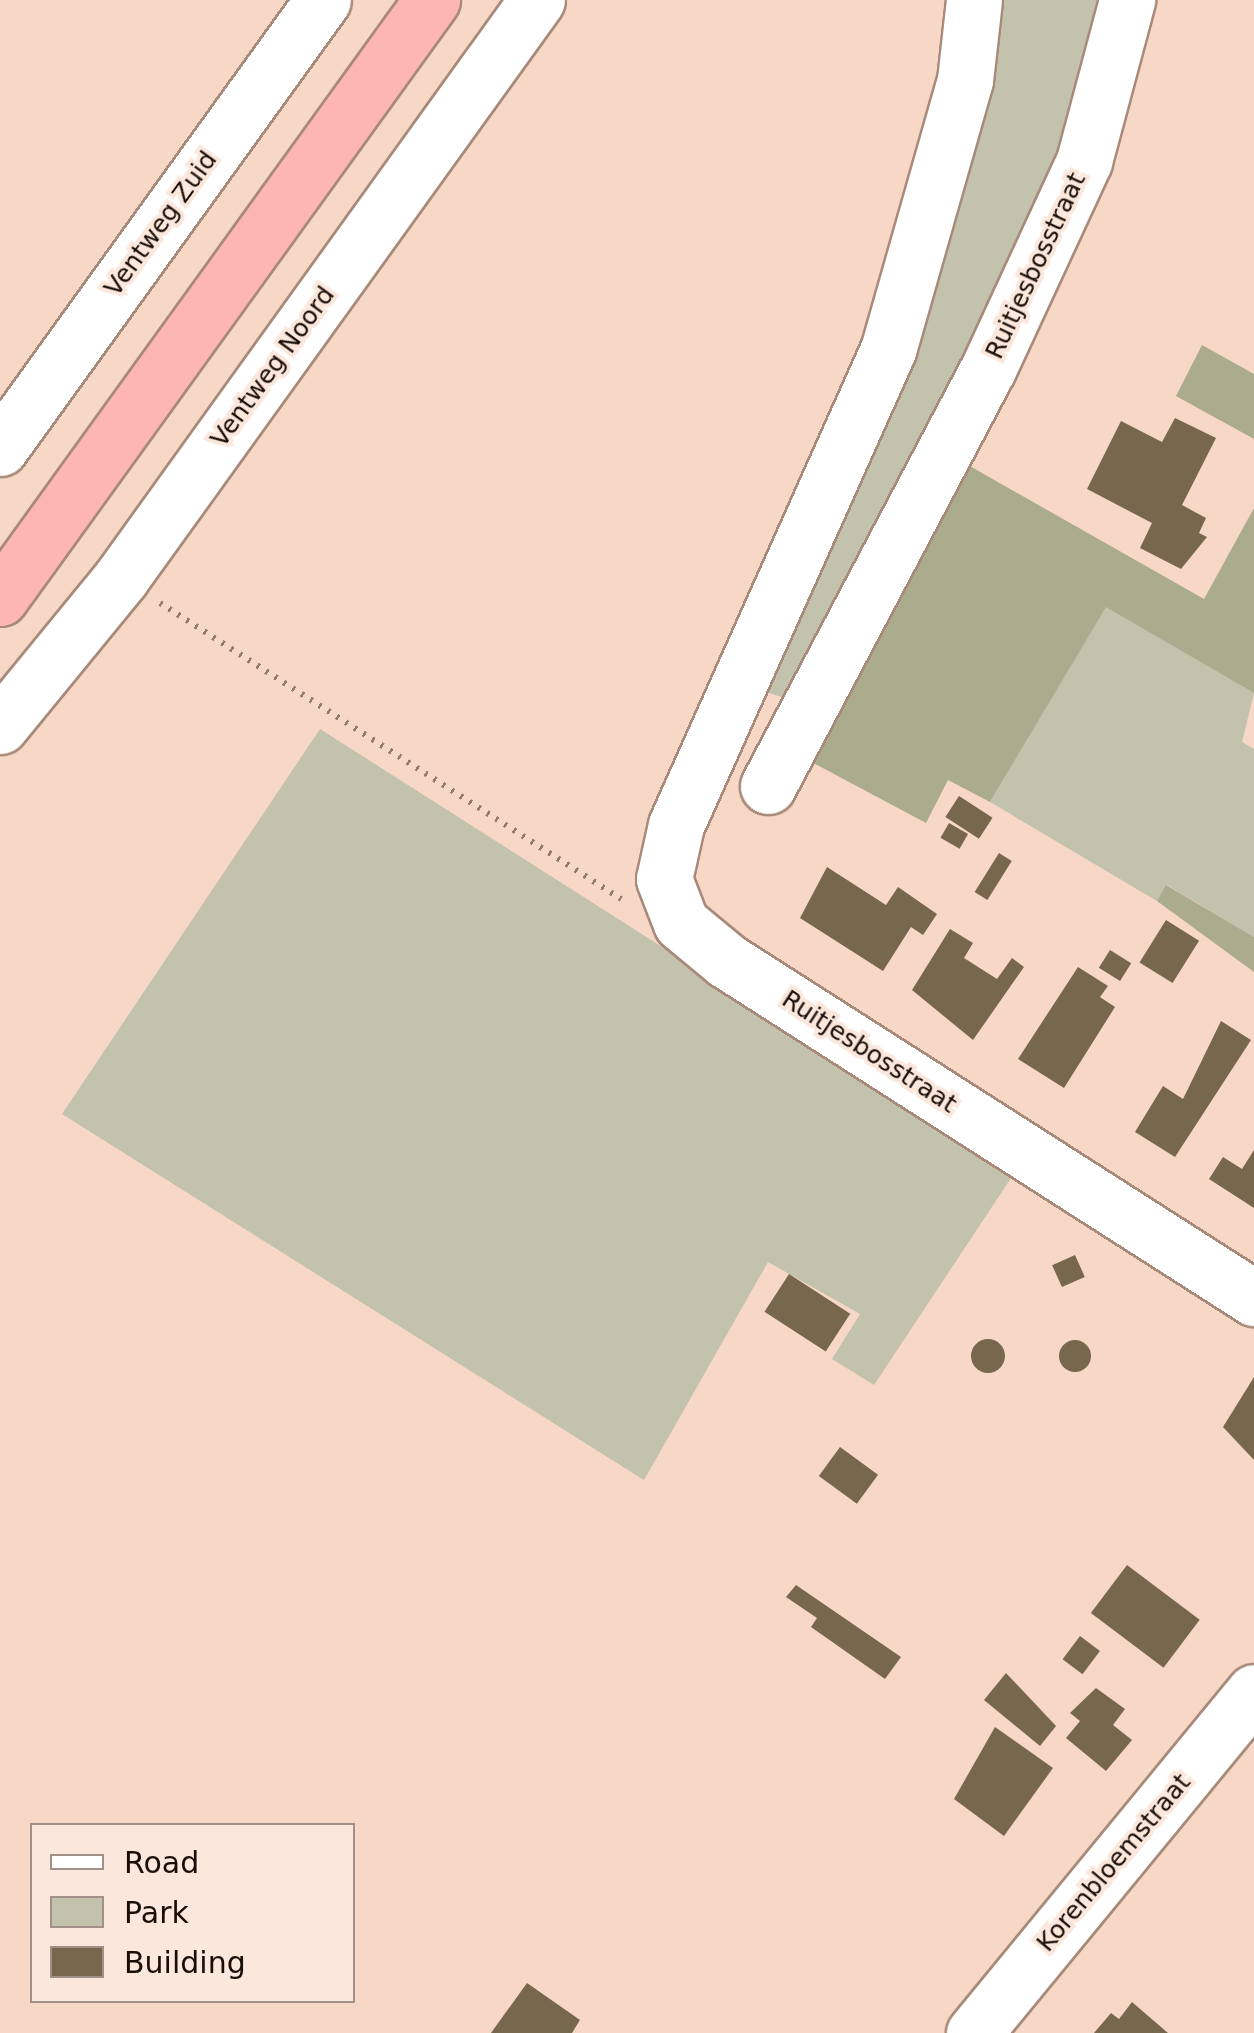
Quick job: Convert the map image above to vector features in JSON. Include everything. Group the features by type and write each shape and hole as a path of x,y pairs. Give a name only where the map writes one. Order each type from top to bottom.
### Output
{"highway":[{"path":"0,598 432,0"}],"street":[{"name":"Ventweg Zuid","path":"0,448 322,0"},
{"name":"Ventweg Noord","path":"0,726 121,578 537,0"},
{"name":"Ruitjesbosstraat","path":"974,0 965,80 888,350 727,710 664,879 681,923 1254,1298"},
{"name":"Ruitjesbosstraat","path":"768,786 794,730 988,369 1084,161 1127,0"},
{"path":"727,710 794,730"},
{"name":"Korenbloemstraat","path":"974,2033 1253,1696"}],"path":[{"path":"121,578 622,899"}],"green space":[{"path":"992,0 1118,0 1081,142 791,700 760,690"},
{"path":"1202,345 1254,374 1254,439 1176,396"},
{"path":"968,465 1204,599 1254,508 1254,693 1106,607 990,802 948,780 926,823 804,758"},
{"path":"1106,606 1254,693 1242,742 1254,749 1254,937 1167,885 1157,901 990,802"},
{"path":"320,729 1015,1172 874,1385 832,1359 860,1314 768,1262 644,1480 62,1114"},
{"path":"1166,885 1254,937 1254,972 1157,901"}],"building":[{"path":"1175,418 1216,438 1182,505 1206,518 1199,533 1207,537 1181,569 1140,548 1152,523 1087,489 1121,421 1162,442"},
{"path":"959,796 993,818 979,839 945,817"},
{"path":"949,823 968,834 960,849 940,838"},
{"path":"999,853 1012,861 987,900 975,892"},
{"path":"827,867 886,905 898,887 937,914 923,935 911,927 883,971 800,918"},
{"path":"1166,920 1199,941 1173,983 1140,962"},
{"path":"950,929 973,943 964,958 997,979 1012,958 1024,967 973,1040 912,990"},
{"path":"1110,950 1131,963 1120,981 1099,968"},
{"path":"1078,967 1108,986 1100,997 1115,1007 1064,1088 1018,1059"},
{"path":"1221,1021 1251,1040 1175,1157 1135,1132 1163,1086 1183,1099"},
{"path":"1254,1150 1254,1208 1209,1179 1223,1157 1242,1169"},
{"path":"1075,1255 1085,1277 1062,1287 1052,1265"},
{"path":"789,1274 850,1314 826,1351 764,1312"},
{"path":"988,1339 1000,1344 1005,1356 1000,1368 988,1373 976,1368 971,1356 976,1344"},
{"path":"1075,1340 1086,1345 1091,1356 1086,1367 1075,1372 1064,1367 1059,1356 1064,1345"},
{"path":"1254,1377 1254,1460 1223,1427"},
{"path":"840,1447 878,1475 857,1504 819,1476"},
{"path":"1127,1565 1200,1620 1164,1668 1091,1613"},
{"path":"796,1585 901,1657 885,1679 811,1627 817,1618 786,1597"},
{"path":"1080,1636 1100,1651 1083,1674 1063,1659"},
{"path":"1006,1673 1056,1726 1040,1746 984,1700"},
{"path":"1096,1688 1125,1709 1113,1725 1132,1740 1106,1771 1066,1738 1080,1721 1070,1713"},
{"path":"995,1727 1053,1768 1004,1836 954,1799"},
{"path":"527,1983 580,2020 572,2033 491,2033"},
{"path":"1132,2002 1168,2033 1094,2033 1111,2013 1119,2019"}]}
